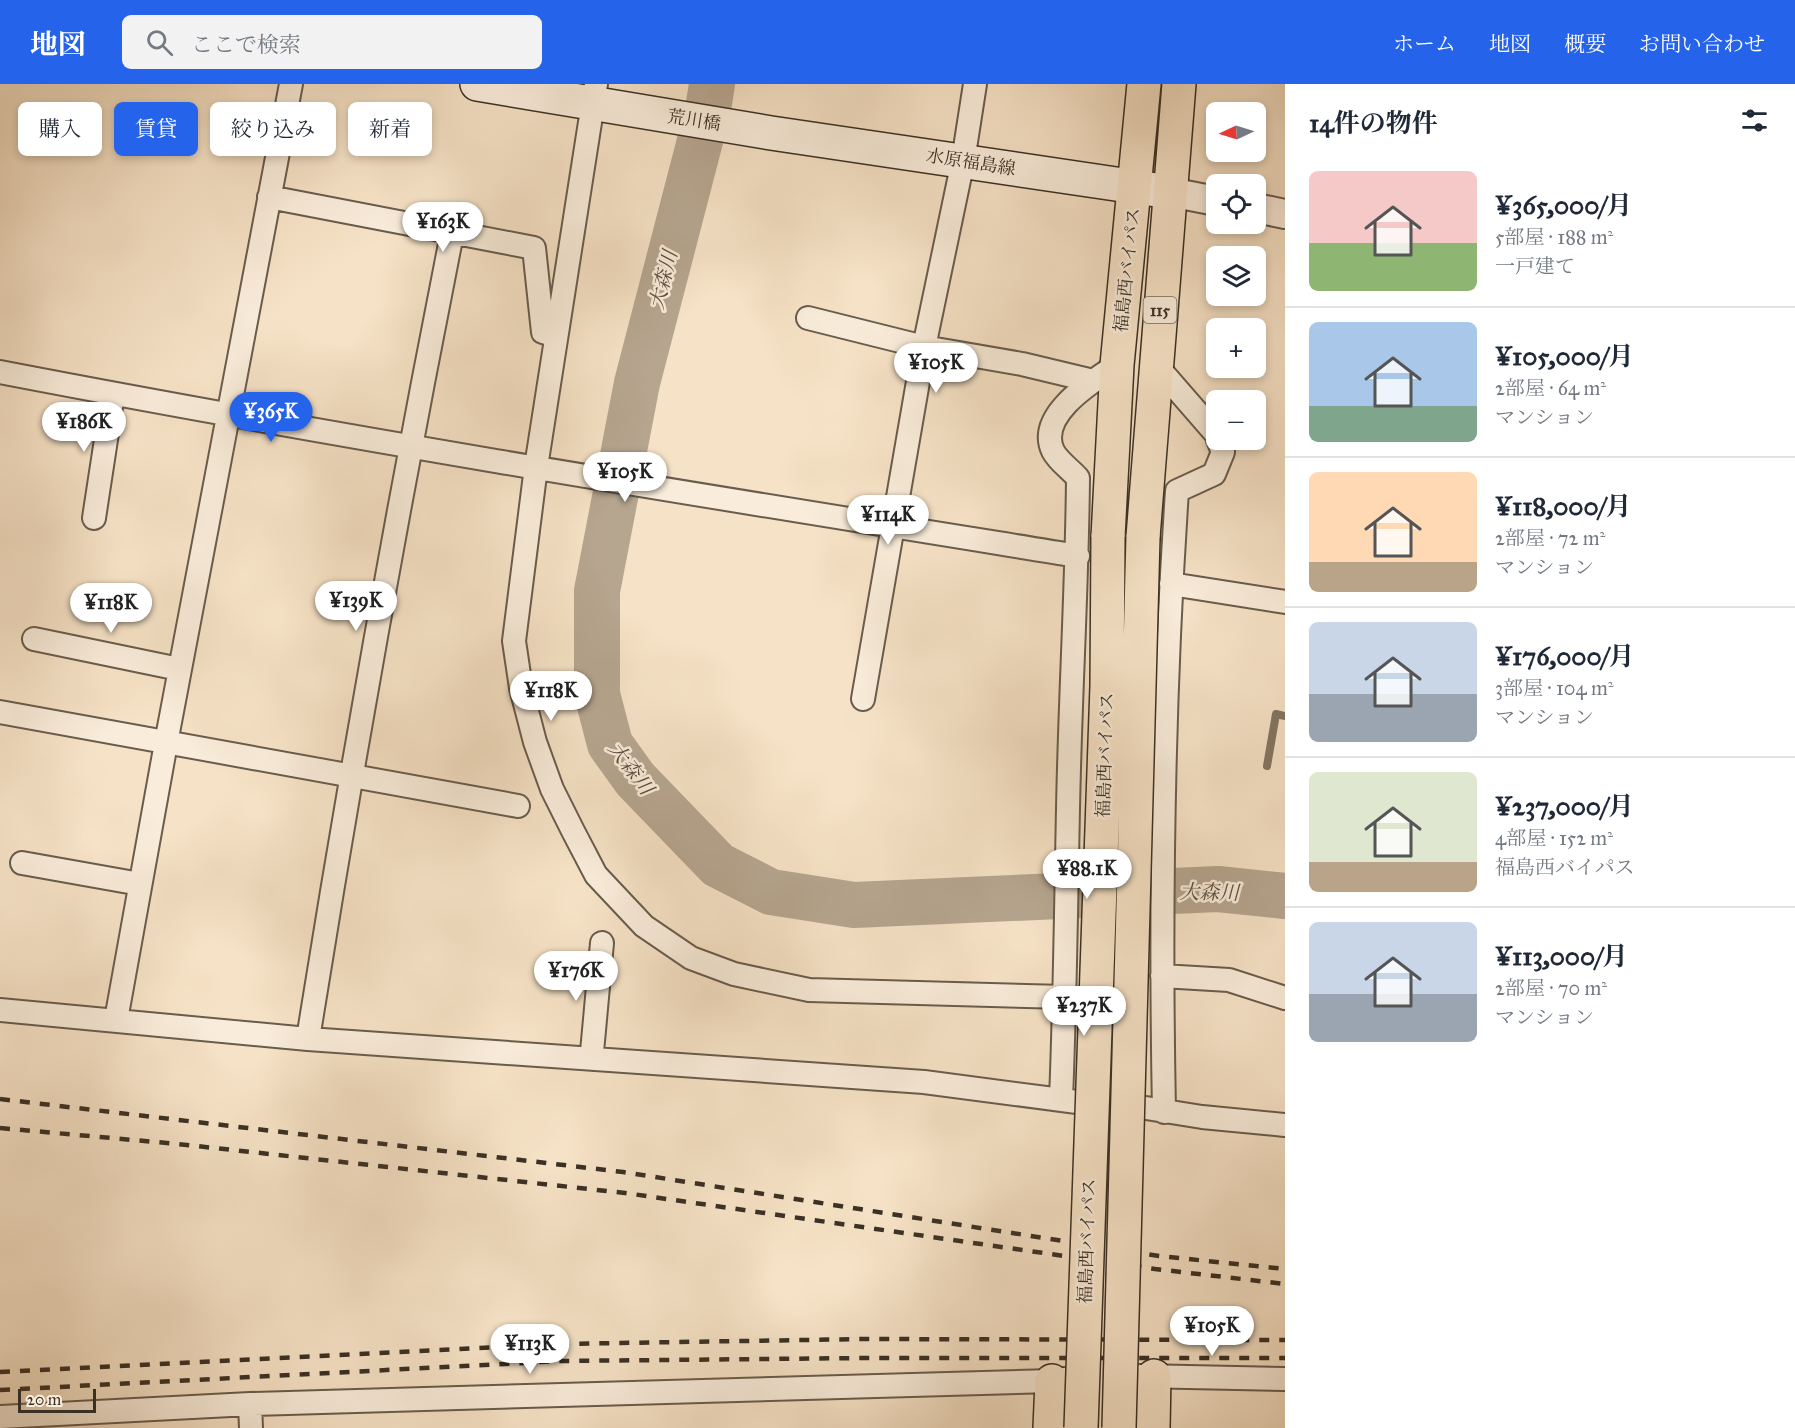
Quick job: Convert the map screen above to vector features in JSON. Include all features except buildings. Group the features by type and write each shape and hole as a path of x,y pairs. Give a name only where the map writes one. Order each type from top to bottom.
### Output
{"highway":[{"name":"福島西バイパス","path":"1081,1428 1107,686 1108,537 1105,373 1135,187 1144,84"},
{"name":"福島西バイパス","path":"1119,1428 1143,537 1179,84"},
{"path":"1146,1376 1153,1428"},
{"path":"1050,1428 1059,1380"}],"main road":[{"name":"荒川橋","path":"477,84 601,99 771,133"},
{"name":"水原福島線","path":"771,133 1170,192"}],"street":[{"path":"116,1020 179,669 291,84"},
{"path":"863,699 924,347 963,161 975,84"},
{"path":"601,99 556,336 544,469 514,641 521,688 535,742 552,789 596,875 644,926 691,958 734,974 809,990 1065,986"},
{"path":"1170,192 1206,199"},
{"path":"270,197 452,234 534,248 543,332 556,336"},
{"path":"1266,210 1285,214"},
{"path":"308,1039 350,774 410,445 452,234"},
{"path":"808,318 924,347 1022,364 1105,373"},
{"path":"1156,365 1206,422"},
{"path":"0,372 228,416 1078,556"},
{"path":"0,1010 308,1039 924,1082 1069,1100 1065,986 1068,826 1078,556 1078,478 1053,451 1049,433 1060,409 1105,373"},
{"path":"94,518 113,394"},
{"path":"1222,450 1214,474 1177,491 1171,584 1161,976 1155,1110 1285,1125"},
{"path":"1171,584 1285,602"},
{"path":"34,639 179,669"},
{"path":"0,712 518,806"},
{"path":"22,863 140,884"},
{"path":"593,1059 602,943"},
{"path":"1161,976 1229,980 1285,998"},
{"path":"1146,1376 1285,1379"},
{"path":"0,1418 82,1420 250,1404 1059,1380"},
{"path":"250,1404 251,1428"}],"waterway":[{"name":"大森川","path":"712,84 708,110 637,383 597,591 597,694 610,744 635,779 718,865 771,892 854,905 1218,889 1285,896"},
{"path":"1267,766 1276,714 1285,716"}],"railway":[{"path":"0,1099 623,1172 1159,1256 1285,1269"},
{"path":"0,1128 178,1144 625,1193 1155,1269 1285,1284"},
{"path":"0,1372 557,1344 866,1339 1285,1340"},
{"path":"0,1390 561,1361 1285,1358"}]}
